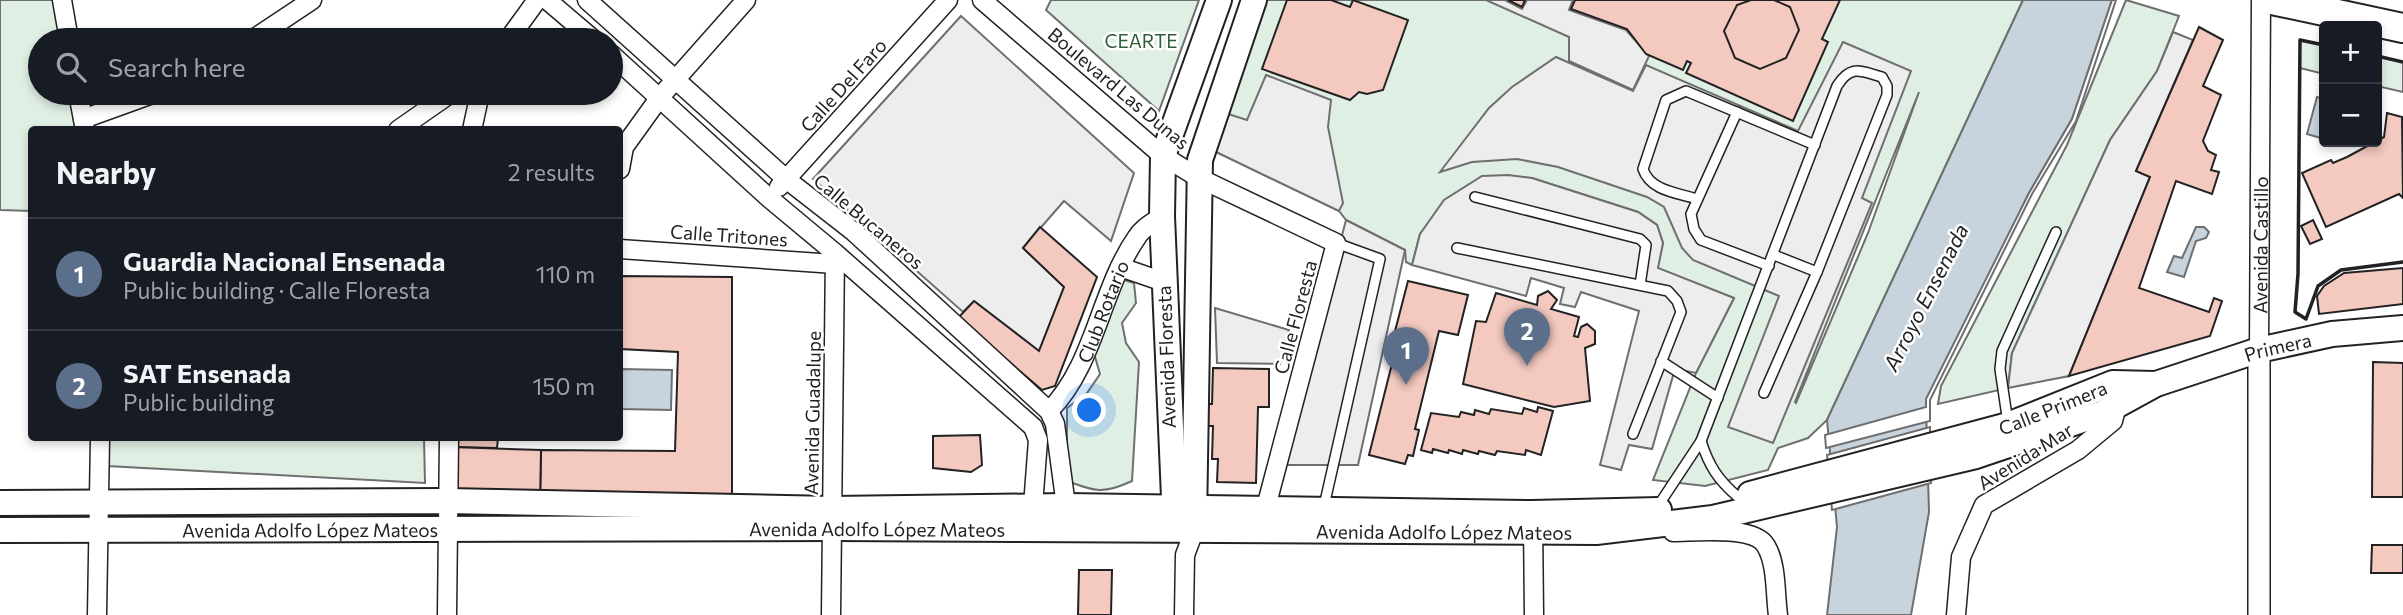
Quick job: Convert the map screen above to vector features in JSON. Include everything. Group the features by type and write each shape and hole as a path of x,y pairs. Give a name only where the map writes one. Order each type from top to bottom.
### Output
{"highway":[{"path":"2272,0 2403,28"}],"main road":[{"path":"1163,156 1219,0"},
{"path":"1199,178 1200,160 1254,0"},
{"name":"Avenida Floresta","path":"1163,156 1164,282 1184,519"},
{"name":"Avenida Floresta","path":"1184,519 1199,178"},
{"name":"Primera","path":"2156,384 2259,350 2332,334 2403,328"},
{"name":"Calle Primera","path":"1972,446 2008,425 2156,384"},
{"name":"Calle Primera","path":"1533,523 1655,518 1760,500 2103,414 2116,394"},
{"name":"Avenida Adolfo López Mateos","path":"0,503 447,501 832,518 1533,523"},
{"name":"Avenida Adolfo López Mateos","path":"0,530 447,531 832,518 1033,506 1066,506 1184,519 1266,507 1324,508 1533,523"}],"street":[{"path":"62,0 67,28"},
{"path":"270,28 312,0"},
{"path":"517,28 537,0"},
{"path":"547,0 580,28"},
{"name":"Calle Bucaneros","path":"587,0 617,28"},
{"path":"623,152 624,146 660,97 746,0"},
{"name":"Calle Del Faro","path":"769,198 948,0"},
{"name":"Boulevard Las Dunas","path":"982,0 1163,156 1199,178"},
{"name":"Avenida Castillo","path":"2259,615 2261,0"},
{"name":"Calle Bucaneros","path":"623,33 786,179 854,232 1049,411"},
{"path":"623,65 835,258 1033,427 1038,440 1033,506"},
{"path":"80,105 84,124 128,105"},
{"path":"404,126 434,105"},
{"path":"473,126 477,105"},
{"name":"Calle Floresta","path":"1199,178 1336,243 1266,507"},
{"name":"Club Rotario","path":"1049,411 1066,394 1119,267 1138,234 1162,216"},
{"path":"835,258 854,232"},
{"name":"Calle Tritones","path":"623,249 835,258"},
{"name":"Avenida Guadalupe","path":"831,615 835,258"},
{"path":"1119,267 1164,282"},
{"name":"Avenida Mar","path":"1956,615 1961,557 1984,505 2078,450 2113,421 2116,394"},
{"path":"1049,411 1055,424 1066,506"},
{"path":"97,615 100,441"},
{"path":"447,615 449,441"},
{"path":"1655,518 1668,532 1747,532 1765,543 1770,554 1778,615"},
{"name":"Avenida Floresta","path":"1184,519 1184,615"},
{"path":"1533,523 1534,615"}],"lane":[{"path":"1655,518 1701,440 1844,75 1856,70 1882,77 1887,86 1887,95 1817,272 1764,393"},
{"path":"1697,199 1656,186 1646,177 1643,169 1666,100 1686,91 1815,145"},
{"path":"1737,113 1691,214 1694,229 1701,240 1769,266"},
{"path":"1475,197 1640,240 1646,246 1647,254 1640,285"},
{"path":"2008,425 2000,369 2002,351 2056,232"},
{"path":"1324,508 1380,259 1336,243"},
{"path":"1457,248 1668,291 1677,300 1681,312 1633,434"},
{"path":"1774,255 1817,272"},
{"path":"1661,361 1718,398"},
{"path":"1701,440 1709,465 1718,481 1760,500"}],"green space":[{"path":"0,0 56,0 61,28 28,28 28,105 75,105 79,126 28,126 28,211 0,210"},
{"name":"CEARTE","path":"1051,0 1199,0 1159,111 1046,10"},
{"path":"1267,0 2023,0 1827,420 1808,438 1778,448 1768,470 1705,486 1653,480 1696,373 1734,298 1657,268 1663,243 1657,225 1638,212 1532,178 1482,176 1420,234 1412,265 1406,262 1405,250 1346,220 1339,211 1212,150","holes":["1919,92 1868,233 1796,403"]},
{"path":"2126,0 2179,16 2157,71 2110,140 2012,353 2008,388 1938,404 1941,386 2067,145"},
{"path":"2300,40 2319,44 2319,73 2300,68"},
{"path":"2382,57 2403,62 2403,92 2382,87"},
{"path":"1121,279 1134,283 1136,303 1122,323 1126,343 1139,362 1132,481 1100,490 1067,481 1067,408 1087,393 1100,374 1093,350"},
{"path":"107,441 424,441 425,483 107,466"}],"shaded area":[{"path":"1486,0 1505,0 1522,9 1527,0 1573,0 1569,10 1626,30 1649,56 1633,90 1569,61 1569,37"},
{"path":"961,16 1134,173 1111,241 1064,201 1023,248 1064,287 1039,351 974,301 963,312 813,179"},
{"path":"2173,32 2193,40 2136,171 2150,177 2069,376 2008,388 2012,353 2110,140 2157,71"},
{"path":"1843,42 1911,71 1862,198 1872,203 1773,443 1728,427 1779,296 1693,260 1682,248 1664,207 1647,197 1558,167 1517,159 1472,162 1440,172 1489,108 1512,87 1556,57 1633,91 1646,65 1798,131"},
{"path":"1266,75 1331,100 1328,127 1343,203 1339,211 1212,150 1225,113 1247,120"},
{"path":"1482,176 1532,178 1638,212 1657,225 1663,243 1658,268 1734,298 1696,373 1675,369 1652,449 1629,445 1621,470 1600,465 1639,311 1581,292 1575,307 1560,304 1564,288 1531,278 1526,296 1412,265 1420,234 1444,200"},
{"path":"1346,220 1405,250 1358,465 1283,465"},
{"path":"1215,308 1289,330 1280,364 1217,363"}],"water":[{"name":"Arroyo Ensenada","path":"2023,0 2112,0 2072,119 2029,193 1926,407 1929,512 1911,615 1827,615 1837,527 1827,420"},
{"path":"2317,97 2319,98 2319,138 2307,134"},
{"path":"2196,227 2204,227 2209,232 2206,238 2196,241 2184,277 2167,272 2174,256 2182,258"},
{"path":"623,369 672,370 671,410 623,409"}],"pier":[{"path":"2112,0 2116,0 2076,121 2032,194 1930,400 1930,421 1826,448 1825,435 1926,407 1926,399 2029,193 2072,119"},
{"path":"1930,427 1931,483 1832,510 1827,455"}],"building":[{"path":"1287,0 1331,0 1350,7 1353,0 1408,20 1383,90 1367,94 1359,92 1350,100 1262,69"},
{"path":"1508,0 1525,0 1522,7"},
{"path":"1575,0 1840,0 1822,39 1828,42 1793,121 1686,73 1691,63 1687,61 1683,70 1646,54 1627,29 1571,9"},
{"path":"1751,0 1774,0 1790,7 1799,30 1786,58 1760,69 1735,58 1724,31 1737,5"},
{"path":"2199,27 2223,40 2203,86 2221,95 2203,141 2208,151 2216,155 2211,170 2219,172 2212,194 2176,181 2139,288 2209,312 2214,298 2222,301 2210,336 2069,376 2150,177 2136,171"},
{"path":"2387,113 2402,117 2403,198 2399,194 2326,227 2302,173 2331,160 2333,163 2366,147 2382,147"},
{"path":"2313,220 2322,239 2310,244 2301,226"},
{"path":"1040,227 1097,277 1055,386 1042,390 958,318 974,301 1039,351 1064,287 1023,248"},
{"path":"2403,268 2403,304 2319,314 2317,296 2324,286 2344,273"},
{"path":"623,276 732,277 732,499 540,502 541,450 675,451 678,352 623,349"},
{"path":"1408,281 1468,295 1458,335 1439,331 1415,429 1419,430 1413,456 1408,455 1405,464 1369,455 1398,340 1393,339"},
{"path":"1548,291 1557,300 1551,309 1579,317 1574,336 1578,337 1581,327 1587,324 1595,331 1595,344 1585,348 1590,401 1554,407 1463,384 1476,321 1486,322 1496,293 1537,305 1538,296"},
{"path":"2373,362 2403,363 2403,497 2372,497"},
{"path":"1213,368 1269,369 1269,407 1258,407 1256,483 1217,482 1218,459 1212,459 1213,426 1206,426 1207,404 1212,404"},
{"path":"1538,407 1553,411 1541,455 1526,450 1525,455 1497,451 1495,455 1479,451 1478,454 1463,450 1462,454 1449,450 1448,453 1433,449 1432,453 1421,450 1431,413 1459,417 1461,412 1474,415 1475,410 1489,414 1491,409 1522,414 1524,408 1537,412"},
{"path":"980,435 982,465 971,472 933,468 933,436"},
{"path":"453,441 498,441 497,448 452,447"},
{"path":"452,447 541,450 540,502 450,501"},
{"path":"2372,545 2403,545 2403,573 2371,573"},
{"path":"1079,570 1112,570 1111,615 1078,615"}],"wall":[{"path":"2319,44 2300,40 2298,274 2295,312 2306,319 2318,286 2341,270 2403,262"},
{"path":"2382,57 2403,62"}],"place":[{"name":"SAT Ensenada","path":"1527,366"},
{"name":"Guardia Nacional Ensenada","path":"1406,385"}]}
